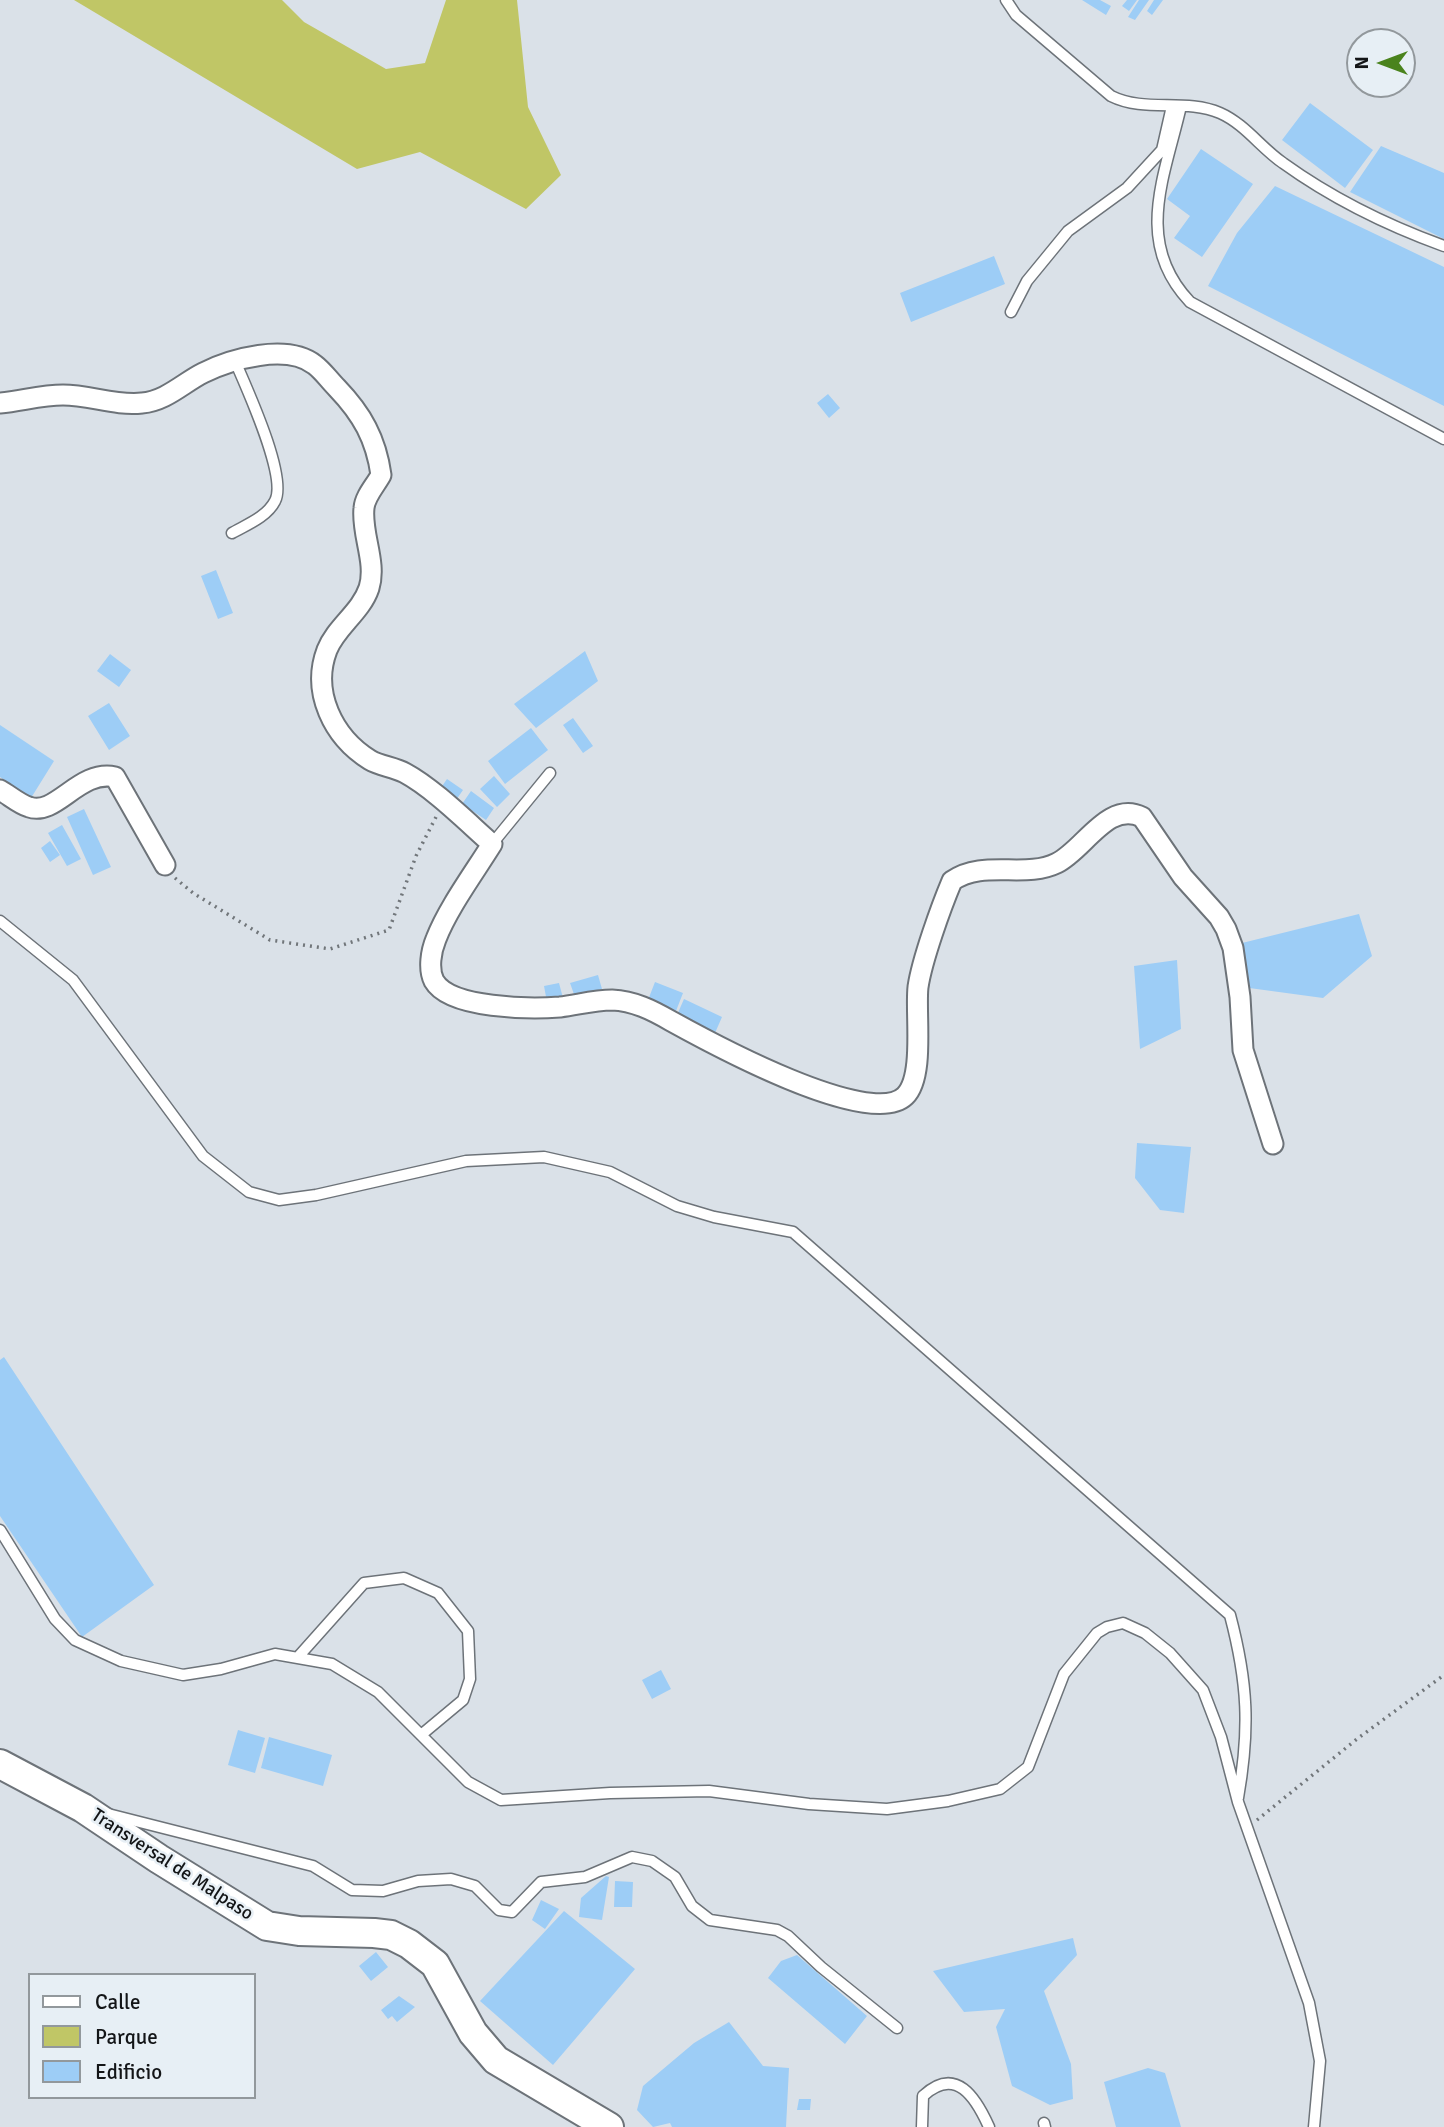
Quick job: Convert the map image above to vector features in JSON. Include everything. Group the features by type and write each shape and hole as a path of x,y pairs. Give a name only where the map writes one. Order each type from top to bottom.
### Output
{"main road":[{"name":"Transversal de Malpaso","path":"0,1764 83,1808 159,1860 267,1926 299,1931 391,1935 409,1944 435,1964 473,2033 496,2060 609,2127"}],"street":[{"path":"0,403 62,395 89,396 115,403 143,403 163,398 203,373 235,361 290,354 313,363 356,408 373,438 381,475 364,508 371,567 369,588 326,651 324,698 340,735 371,760 405,773 492,844 436,939 430,961 434,981 450,994 471,1002 517,1007 560,1007 611,1000 632,1003 651,1010 732,1056 826,1092 873,1105 900,1100 910,1089 917,1043 919,986 952,881 979,872 1050,867 1065,860 1114,817 1133,813 1142,817 1183,877 1219,917 1226,929 1233,948 1240,997 1243,1050 1273,1144"},
{"path":"0,790 30,808 41,809 91,777 115,777 165,865"}],"lane":[{"path":"1006,0 1016,15 1111,96 1128,104 1176,106 1220,113 1240,126 1279,161 1362,213 1444,246"},
{"path":"1012,312 1027,281 1068,231 1127,188 1162,150 1176,106"},
{"path":"1176,106 1155,222 1163,265 1176,287 1190,302 1444,439"},
{"path":"232,533 262,516 276,500 277,486 271,452 235,361"},
{"path":"492,844 551,773"},
{"path":"0,921 73,980 203,1156 249,1192 279,1200 316,1195 466,1161 544,1157 610,1172 677,1206 793,1232 1230,1615 1243,1663 1247,1744 1238,1802"},
{"path":"0,1530 55,1619 75,1640 121,1661 183,1675 221,1669 275,1654 332,1664 378,1692 468,1782 501,1800 610,1793 709,1791 809,1804 887,1809 948,1801 1000,1789 1028,1767 1064,1674 1097,1633 1123,1623 1144,1633 1170,1653 1203,1690 1221,1737 1238,1802 1309,2003 1320,2061 1314,2127"},
{"path":"298,1657 364,1583 404,1578 438,1593 468,1631 470,1679 463,1700 421,1735"},
{"path":"83,1808 313,1866 352,1890 383,1891 418,1881 451,1879 475,1886 499,1910 512,1912 541,1882 585,1877 632,1857 652,1861 675,1877 692,1906 710,1920 777,1930 788,1936 821,1967 897,2028"},
{"path":"922,2127 923,2096 947,2084 969,2090 989,2127"}],"path":[{"path":"165,865 193,893 271,940 330,949 389,930 416,856 442,802"},
{"path":"1247,1828 1357,1739 1444,1675"}],"green space":[{"path":"74,0 282,0 304,22 386,69 425,63 446,0 517,0 528,107 561,175 526,209 420,152 357,169"}],"building":[{"path":"1082,0 1100,0 1111,6 1106,15"},
{"path":"1127,0 1137,0 1129,11 1122,6"},
{"path":"1139,0 1149,0 1135,20 1128,17"},
{"path":"1154,0 1163,0 1152,15 1147,11"},
{"path":"1310,103 1373,150 1345,188 1282,140"},
{"path":"1381,146 1444,173 1444,239 1350,192"},
{"path":"1201,149 1253,184 1202,257 1174,238 1190,216 1167,199"},
{"path":"1275,186 1444,267 1444,406 1208,286 1237,233"},
{"path":"994,256 1005,284 911,322 900,293"},
{"path":"828,394 840,408 829,418 817,403"},
{"path":"216,570 233,613 218,619 201,576"},
{"path":"585,651 598,681 536,728 514,704"},
{"path":"110,654 131,670 119,687 97,671"},
{"path":"109,703 130,736 109,750 88,716"},
{"path":"573,718 593,746 583,753 563,725"},
{"path":"0,725 54,761 31,798 0,777"},
{"path":"531,728 548,750 505,784 488,761"},
{"path":"494,776 510,794 497,807 480,789"},
{"path":"447,779 463,790 454,803 438,792"},
{"path":"471,791 494,808 486,820 462,804"},
{"path":"84,809 111,867 93,875 67,817"},
{"path":"62,825 81,859 67,866 48,833"},
{"path":"50,841 60,855 50,862 41,848"},
{"path":"1359,914 1372,956 1323,998 1242,987 1238,944"},
{"path":"1177,960 1181,1029 1140,1049 1134,966"},
{"path":"598,975 602,989 575,997 570,983"},
{"path":"655,982 683,993 676,1011 648,1000"},
{"path":"559,983 563,998 547,1002 544,986"},
{"path":"684,999 722,1017 715,1033 677,1015"},
{"path":"1137,1143 1191,1147 1184,1213 1160,1210 1135,1178"},
{"path":"4,1357 154,1585 82,1637 0,1516 0,1360"},
{"path":"661,1670 671,1689 652,1699 642,1680"},
{"path":"238,1730 265,1738 255,1773 228,1765"},
{"path":"269,1737 332,1755 323,1786 261,1768"},
{"path":"606,1876 609,1877 602,1920 579,1917 581,1898"},
{"path":"615,1881 633,1882 632,1907 614,1907"},
{"path":"541,1900 559,1909 545,1929 532,1920"},
{"path":"564,1911 635,1969 553,2065 480,2001"},
{"path":"1073,1938 1077,1955 1044,1991 1071,2064 1073,2099 1050,2105 1012,2086 996,2027 1005,2009 964,2012 933,1971"},
{"path":"376,1952 388,1967 371,1981 359,1966"},
{"path":"797,1955 867,2016 845,2044 768,1978 781,1961"},
{"path":"399,1996 415,2007 397,2022 392,2016 388,2019 381,2010"},
{"path":"729,2022 763,2066 789,2068 786,2127 672,2127 670,2123 653,2127 637,2110 643,2086 694,2043"},
{"path":"1148,2068 1165,2073 1181,2127 1116,2127 1104,2082"},
{"path":"799,2099 811,2099 810,2110 797,2110"}]}
